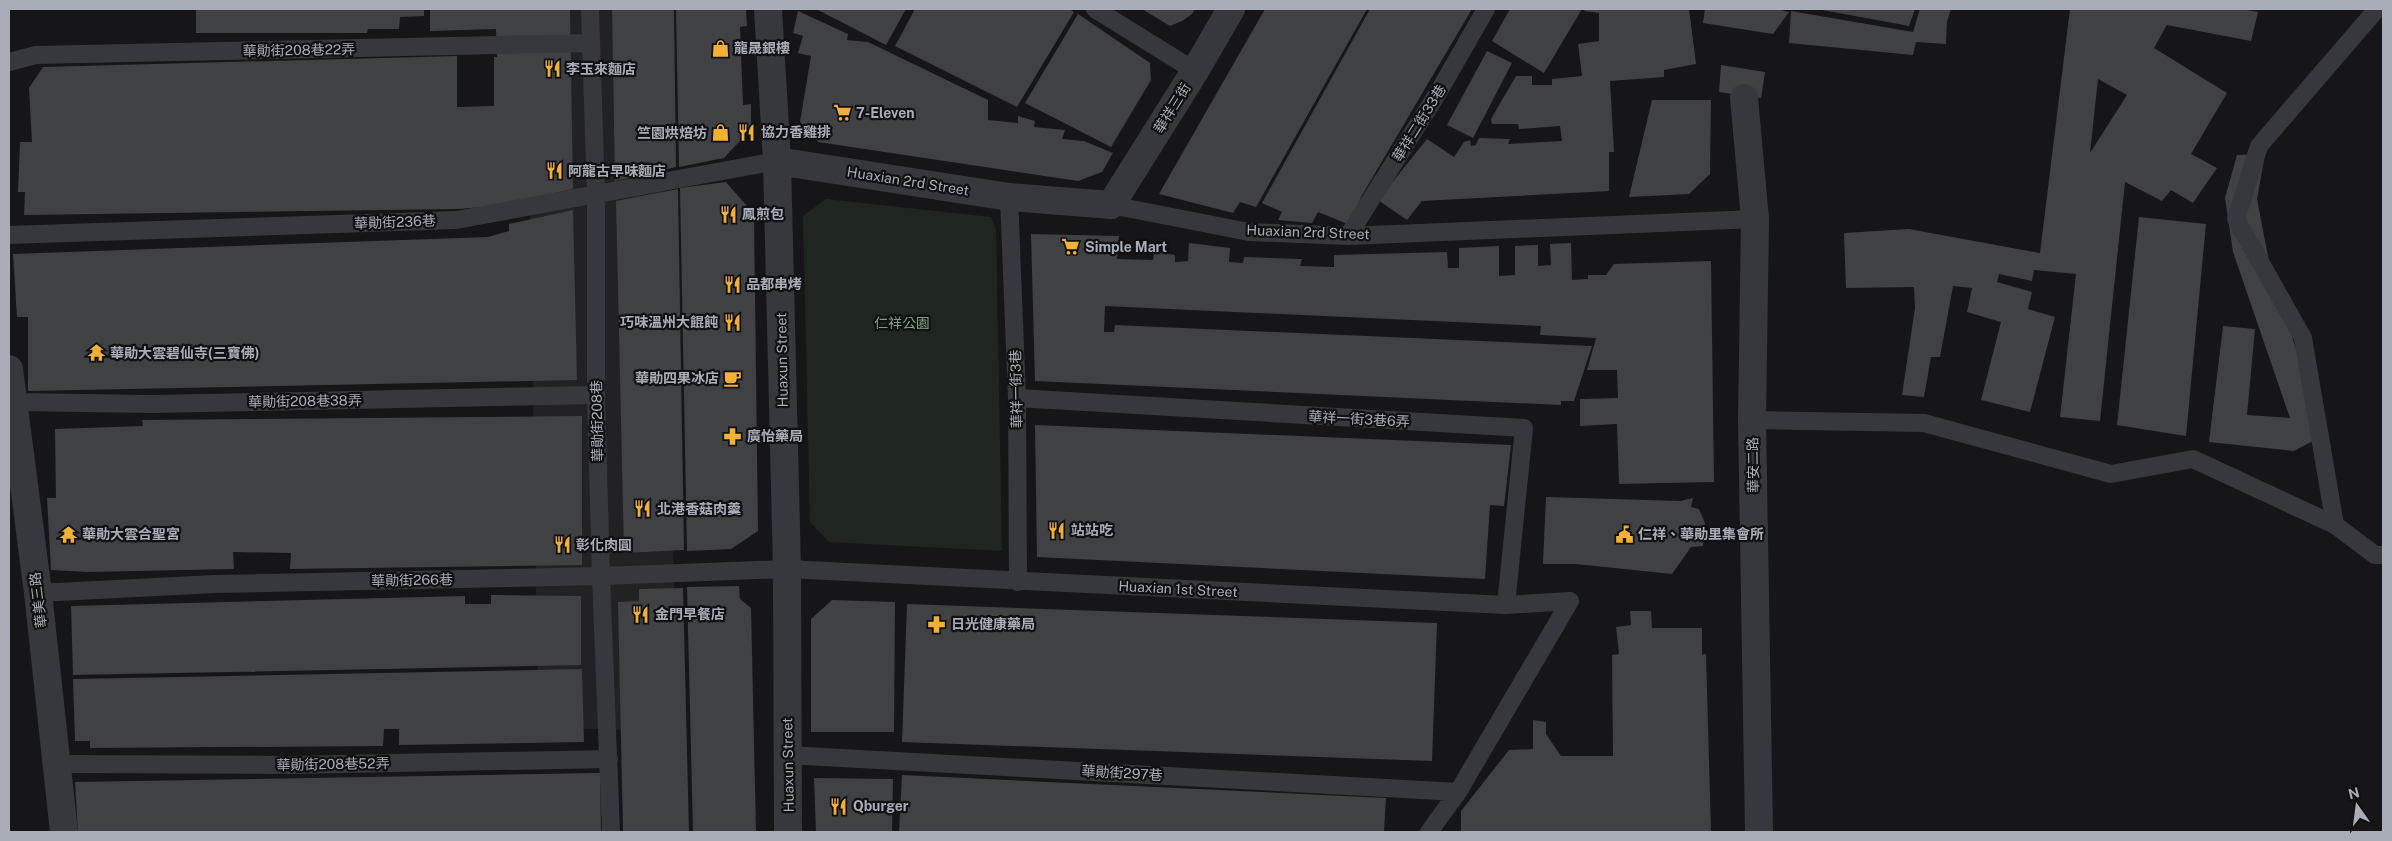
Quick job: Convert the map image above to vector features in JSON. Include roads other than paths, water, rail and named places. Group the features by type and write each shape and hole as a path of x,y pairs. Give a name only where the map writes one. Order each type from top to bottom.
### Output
{"street":[{"name":"Huaxun Street","path":"768,9 777,161 787,569 788,832"},
{"name":"華祥三街","path":"1111,205 1195,72 1231,9"},
{"name":"華安二路","path":"1744,98 1755,220 1752,420 1759,832"},
{"name":"Huaxian 2rd Street","path":"777,161 1009,197 1111,205"},
{"name":"華美三路","path":"9,369 38,593 64,832"}],"lane":[{"name":"華勛街208巷","path":"590,9 596,195 596,395 611,832"},
{"path":"1095,9 1195,72"},
{"name":"華祥二街33巷","path":"1348,236 1439,91 1486,9"},
{"path":"2335,525 2303,338 2236,219 2259,146 2377,9"},
{"name":"華勛街208巷22弄","path":"9,62 36,55 590,43"},
{"name":"華勛街236巷","path":"9,235 456,220 777,161"},
{"name":"華祥一街3巷","path":"1009,197 1017,398 1018,582"},
{"name":"Huaxian 2rd Street","path":"1111,205 1249,232 1348,236 1755,220"},
{"name":"華勛街208巷38弄","path":"14,402 152,404 596,395"},
{"name":"華祥一街3巷6弄","path":"1017,398 1524,428 1506,605"},
{"path":"1752,420 1924,423 2111,474 2193,459 2335,525 2375,555 2383,555"},
{"name":"華勛街266巷","path":"38,593 214,584 601,576 787,569"},
{"name":"Huaxian 1st Street","path":"787,569 1506,605 1570,601 1458,792"},
{"name":"華勛街297巷","path":"787,755 1458,792"},
{"name":"華勛街208巷52弄","path":"56,764 291,765 609,759"},
{"path":"1429,832 1458,792"}],"place":[{"name":"龍晟銀樓","path":"720,48"},
{"name":"李玉來麵店","path":"552,69"},
{"name":"7-Eleven","path":"842,113"},
{"name":"協力香雞排","path":"747,132"},
{"name":"竺園烘焙坊","path":"721,133"},
{"name":"阿龍古早味麵店","path":"554,171"},
{"name":"鳳煎包","path":"728,214"},
{"name":"Simple Mart","path":"1071,247"},
{"name":"品都串烤","path":"732,284"},
{"name":"巧味溫州大餛飩","path":"732,322"},
{"name":"華勛大雲碧仙寺(三寶佛)","path":"96,353"},
{"name":"華勛四果冰店","path":"733,378"},
{"name":"廣怡藥局","path":"733,436"},
{"name":"北港香菇肉羹","path":"643,509"},
{"name":"站站吃","path":"1057,530"},
{"name":"華勛大雲合聖宮","path":"68,534"},
{"name":"仁祥、華勛里集會所","path":"1624,534"},
{"name":"彰化肉圓","path":"562,545"},
{"name":"金門早餐店","path":"641,614"},
{"name":"日光健康藥局","path":"937,624"},
{"name":"Qburger","path":"839,806"}],"park label":[{"name":"仁祥公園","path":"902,323"}]}
